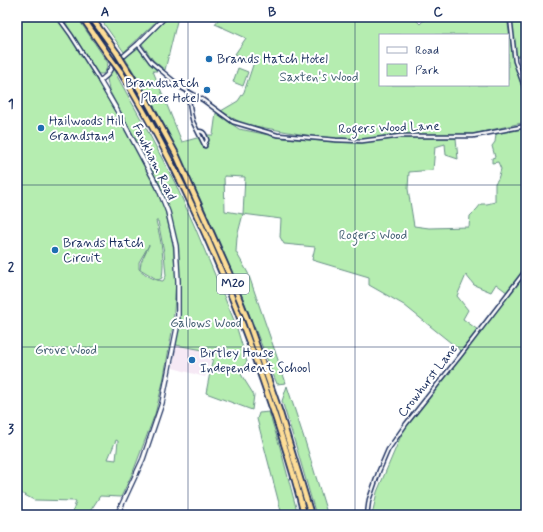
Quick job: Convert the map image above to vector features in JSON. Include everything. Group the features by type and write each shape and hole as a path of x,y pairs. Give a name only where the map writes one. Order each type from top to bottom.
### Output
{"highway":[{"name":"M20","path":"82,17 120,71 141,106 182,185 231,295 256,360 295,480 304,515"},
{"name":"M20","path":"91,17 117,53 147,101 176,154 229,273 248,321 280,413 311,515"}],"street":[{"path":"58,17 100,81 107,75 112,66 138,44 165,17"},
{"path":"510,17 515,61 526,91"},
{"name":"Rogers Wood Lane","path":"138,44 151,62 182,88 203,100 233,122 277,135 362,141 401,136 473,136 526,126"},
{"name":"Fawkham Road","path":"100,81 154,180 168,212 176,246 178,281 177,328 162,403 143,458 117,515"},
{"path":"188,92 193,122 205,145 207,140 205,134 198,130"},
{"path":"189,100 195,96"},
{"name":"Crowhurst Lane","path":"366,515 369,500 388,450 406,424 526,270"}],"shaded area":[{"name":"Birtley House Independent School","path":"176,345 214,352 205,377 173,368"}],"green space":[{"name":"Brands Hatch Circuit","path":"17,17 56,17 63,25 85,60 135,146 154,184 165,210 173,244 176,280 173,326 163,382 155,414 133,472 121,497 100,496 89,515 72,515 76,501 34,500 17,491","holes":["156,221 158,221 164,252 166,276 163,281 158,280 162,278 163,264 162,250","149,245 141,262 140,269 158,280 139,269 139,262","116,440 118,441 116,460 108,459"]},
{"path":"62,17 77,17 108,63 103,74 97,73"},
{"path":"99,17 161,17 124,52"},
{"path":"169,17 178,17 165,70 153,60 142,44"},
{"name":"Saxten's Wood","path":"220,17 252,17 257,20 259,17 413,17 420,24 427,17 507,17 512,52 526,97 526,122 473,134 394,134 363,140 342,138 328,139 243,124 221,111 238,101 244,92 254,62 235,54 246,38 215,24"},
{"path":"511,17 526,18 526,53 516,57"},
{"name":"Rogers Wood","path":"138,48 157,71 153,71 182,142 213,135 216,113 239,129 284,138 360,143 396,138 456,138 458,159 446,155 445,144 435,147 433,170 409,172 408,189 414,226 429,228 469,227 470,216 481,204 495,202 495,183 501,169 498,162 492,163 492,158 495,157 492,146 495,142 496,134 526,127 526,267 508,293 496,284 491,292 474,285 466,275 457,296 468,310 463,319 478,330 461,351 404,305 369,285 369,277 312,260 315,247 284,244 280,237 281,219 243,214 237,237 236,252 248,273 286,383 277,384 244,301 190,177 170,136 125,58","holes":["224,176 245,177 243,214 225,211"]},
{"path":"238,68 248,72 243,86 233,82"},
{"name":"Gallows Wood","path":"113,69 175,183 236,325 247,362 240,370 254,395 252,410 206,393 214,352 176,345 180,315 178,246 170,213 149,165 109,90 107,79"},
{"path":"526,271 526,515 372,515 377,492 403,431 461,358"},
{"path":"287,386 327,513 332,512 334,515 316,515 282,401"},
{"path":"269,412 298,515 282,515 257,419 259,413"}],"place":[{"name":"Brands Hatch Hotel","path":"209,59"},
{"name":"Brandshatch Place Hotel","path":"207,90"},
{"name":"Hailwoods Hill Grandstand","path":"41,128"},
{"name":"Brands Hatch Circuit","path":"55,250"},
{"name":"Birtley House Independent School","path":"192,360"}],"park label":[{"name":"Grove Wood","path":"66,350"}]}
